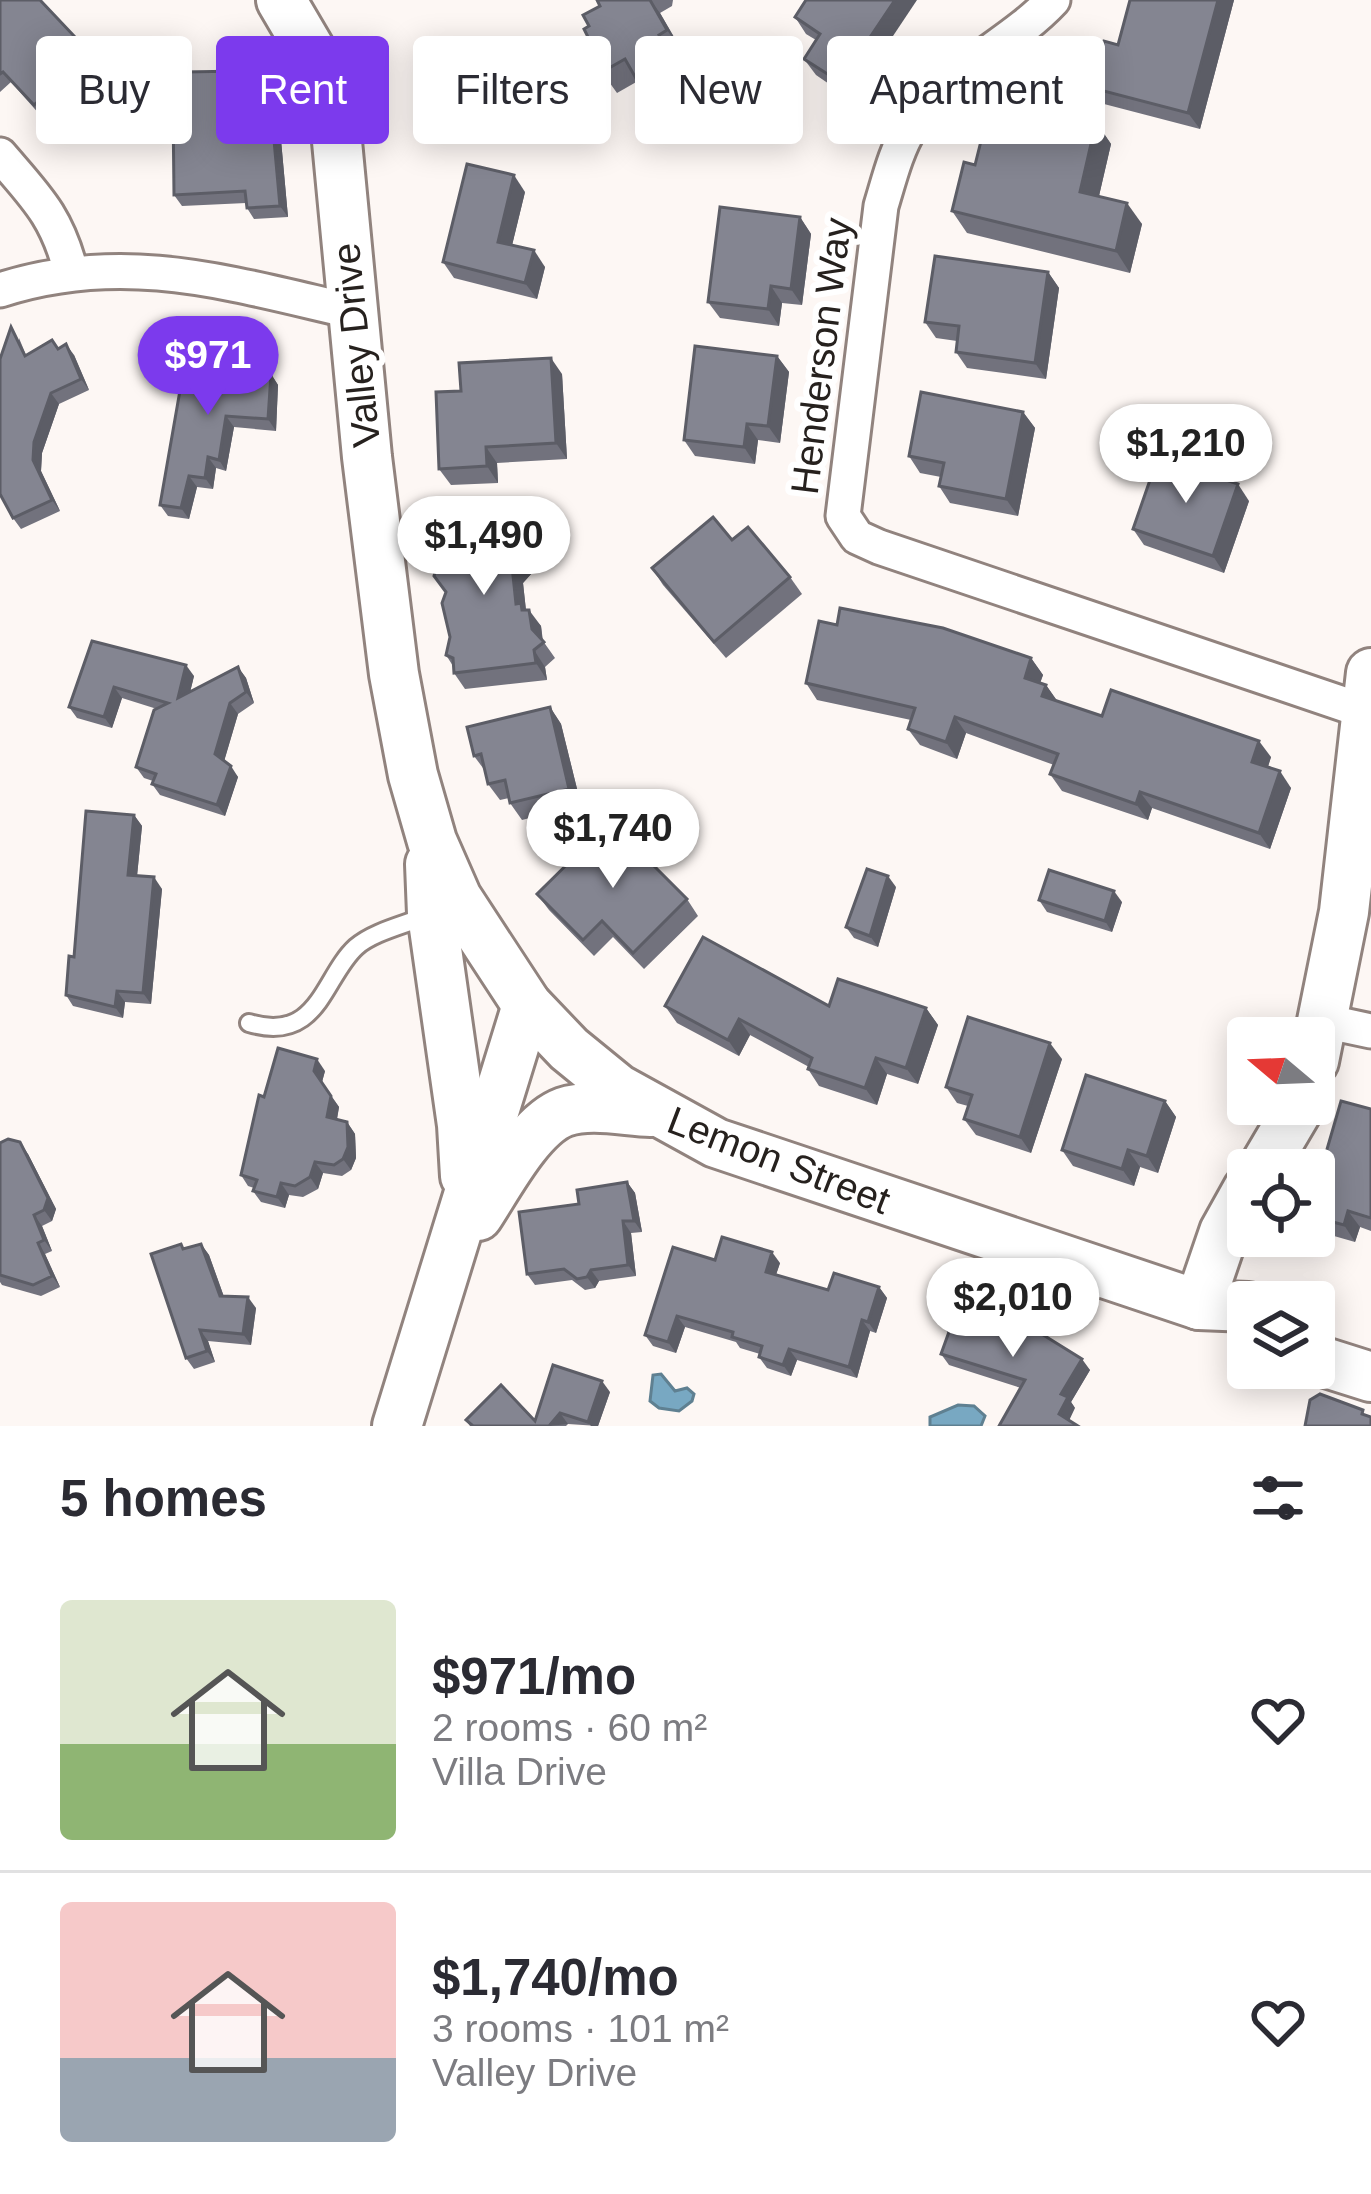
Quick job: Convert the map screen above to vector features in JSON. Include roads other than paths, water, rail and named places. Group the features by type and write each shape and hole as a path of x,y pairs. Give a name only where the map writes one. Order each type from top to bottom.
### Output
{"street":[{"name":"Valley Drive","path":"281,0 315,58 332,111 394,674 413,776 432,842 457,898 527,1005 397,1426"},
{"name":"Henderson Way","path":"1054,0 941,90 910,126 892,167 881,206 843,516 857,537 879,548 1369,693"},
{"path":"0,155 48,210 62,235 71,272"},
{"path":"0,290 71,272 164,272 351,310"},
{"path":"1323,1017 1357,819 1369,693"},
{"name":"Valley Drive","path":"432,842 432,914 463,1125 460,1230"},
{"name":"Lemon Street","path":"527,1005 591,1069 655,1112 716,1143 1199,1305 1227,1306"},
{"path":"1335,1038 1371,1031"},
{"path":"460,1230 548,1120 566,1111 592,1108 655,1112"},
{"path":"1199,1305 1227,1227"},
{"name":"Lemon Street","path":"1199,1305 1227,1329"},
{"path":"1335,1335 1371,1346"},
{"path":"1335,1366 1371,1377"}],"lane":[{"path":"249,1023 272,1028 306,1014 326,994 356,947 432,914"}],"water":[{"path":"661,1374 675,1391 687,1388 694,1394 679,1411 659,1408 650,1401 653,1375"},
{"path":"958,1405 974,1406 985,1416 981,1426 930,1426 930,1417"}]}
